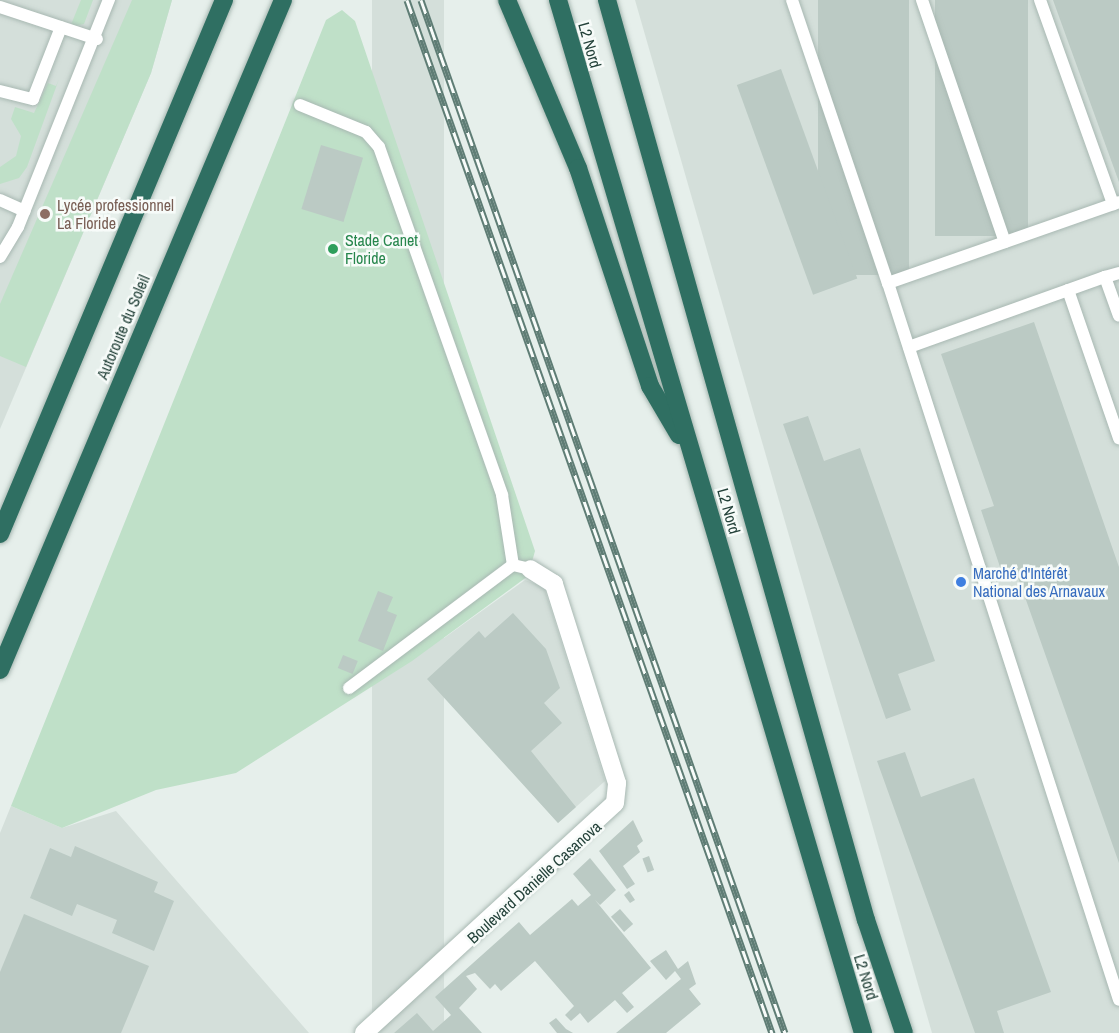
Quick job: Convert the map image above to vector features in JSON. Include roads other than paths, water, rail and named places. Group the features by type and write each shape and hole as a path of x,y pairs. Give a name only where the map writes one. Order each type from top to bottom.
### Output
{"highway":[{"name":"Autoroute du Soleil","path":"0,534 224,0"},
{"name":"Autoroute du Soleil","path":"0,670 283,0"},
{"path":"507,0 578,168 650,386 693,460"},
{"name":"L2 Nord","path":"558,0 863,1033"},
{"name":"L2 Nord","path":"607,0 866,920 904,1033"}],"street":[{"name":"Boulevard Danielle Casanova","path":"364,1033 615,803 616,783 554,584 522,567"}],"lane":[{"path":"0,257 25,211 97,39 109,0"},
{"path":"792,0 909,347 1119,1000"},
{"path":"922,0 1005,242"},
{"path":"888,283 1116,203 1040,0"},
{"path":"0,7 97,39"},
{"path":"0,91 33,99 61,27"},
{"path":"300,105 366,132 379,147 502,495 522,567 349,688"},
{"path":"0,201 25,211"},
{"path":"909,347 1119,273"},
{"path":"1105,277 1119,316"},
{"path":"1068,290 1119,438"}],"railway":[{"path":"407,0 772,1033"},
{"path":"421,0 785,1033"}],"place":[{"name":"Lycée professionnel La Floride","path":"45,214"},
{"name":"Stade Canet Floride","path":"333,249"},
{"name":"Marché d'Intérêt National des Arnavaux","path":"961,582"}]}
